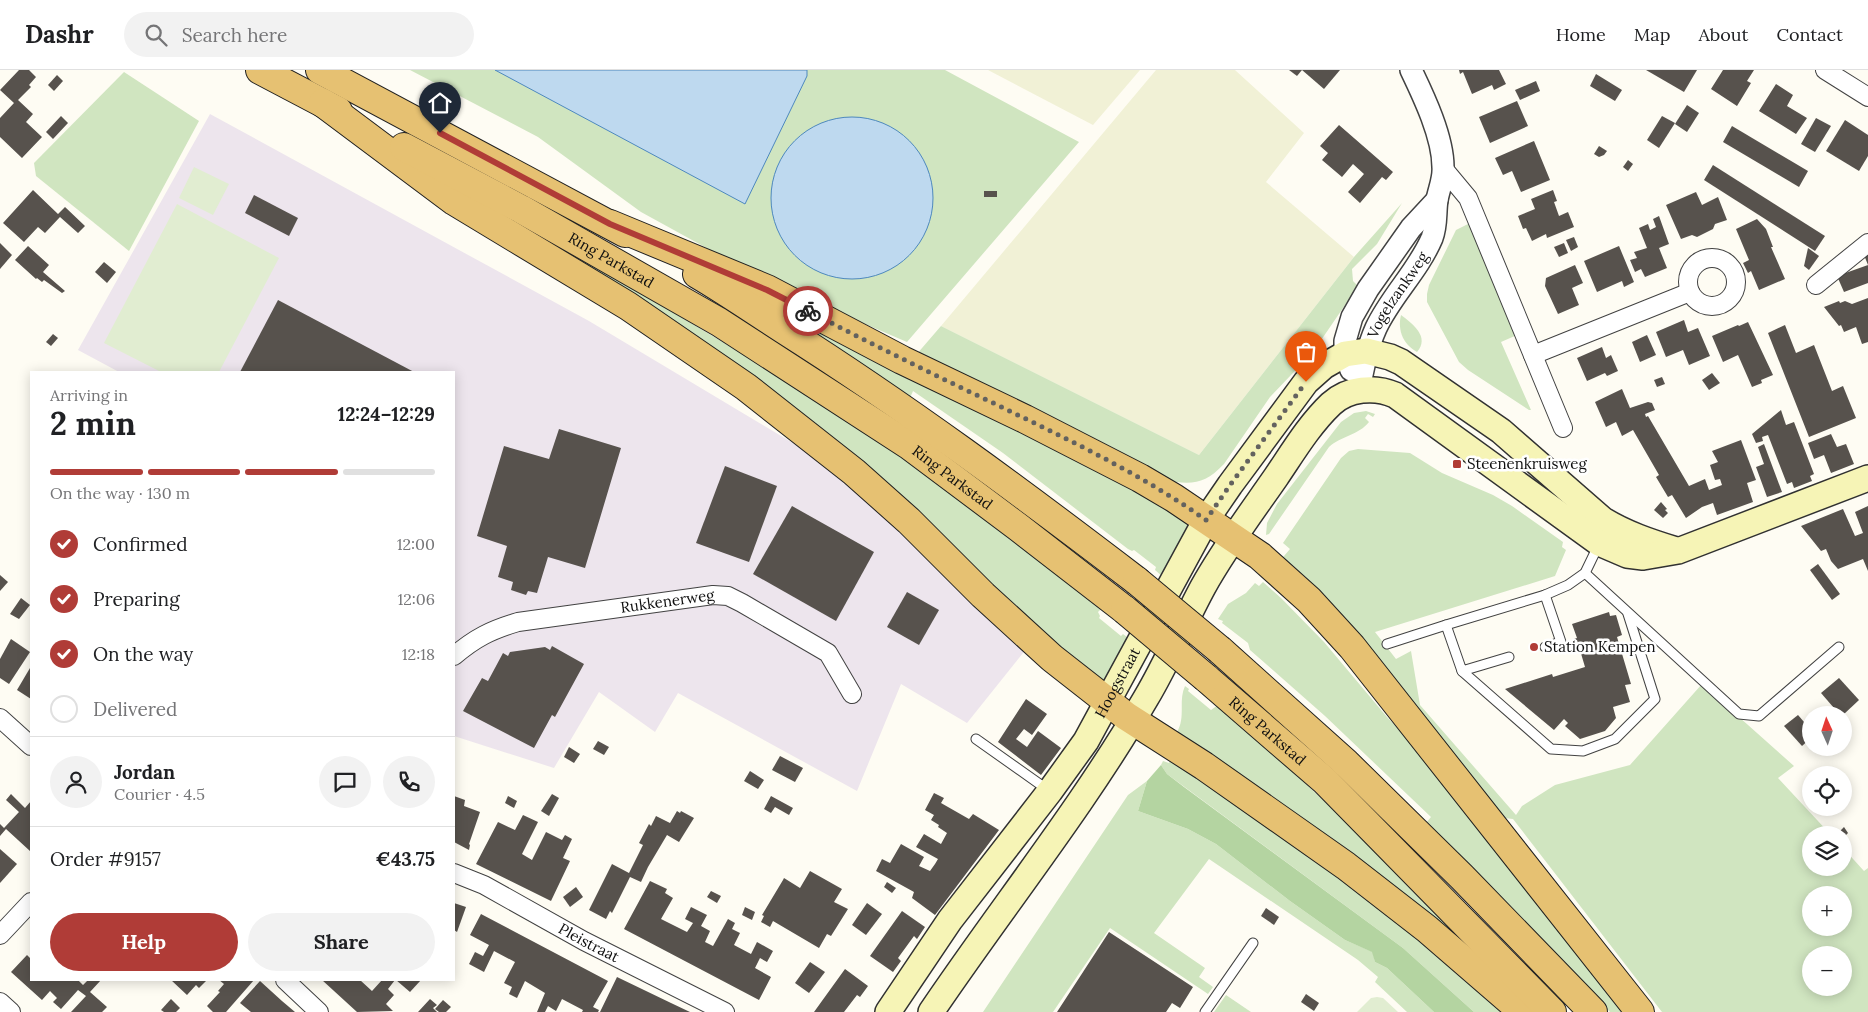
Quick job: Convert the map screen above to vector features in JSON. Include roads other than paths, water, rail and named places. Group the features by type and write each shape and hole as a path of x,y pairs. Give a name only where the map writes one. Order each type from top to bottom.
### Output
{"highway":[{"name":"Ring Parkstad","path":"260,70 521,210 718,322 910,446 1018,526 1125,610 1325,781 1552,1012"},
{"name":"Ring Parkstad","path":"320,70 610,224 702,277 911,414 1027,497 1138,581 1220,650 1346,763 1593,1012"},
{"path":"323,104 454,201 628,306 746,387 854,472 910,521 983,595 1034,643 1132,720 1204,766 1346,866 1427,929 1524,1012"},
{"path":"610,224 767,290 902,360 1097,454 1174,498 1234,538 1294,586 1352,647 1640,1012"}],"main road":[{"name":"Hoogstraat","path":"888,1012 950,920 1050,792 1086,741 1206,520 1230,485 1306,382 1324,366 1356,353"},
{"path":"1356,353 1401,362 1493,425 1584,504 1604,533"},
{"name":"Hoogstraat","path":"931,1012 1090,788 1147,697 1204,584 1234,538 1314,423 1333,402 1359,390"},
{"path":"1359,390 1386,390 1395,395 1604,533 1637,537 1678,551 1868,478"}],"street":[{"name":"Vogelzankweg","path":"1356,353 1376,327 1432,238 1437,219 1437,200 1443,168 1439,140 1411,70"},
{"path":"1825,70 1868,97"},
{"path":"1443,168 1468,198 1563,428"},
{"path":"1816,285 1868,243"},
{"path":"1533,355 1690,292"},
{"path":"1356,353 1359,390"},
{"name":"Rukkenerweg","path":"455,655 476,638 494,629 518,622 713,595 728,596 742,602 828,652 852,694"},
{"path":"0,718 30,745"},
{"name":"Pleistraat","path":"455,873 484,885 584,941 725,1012"},
{"path":"0,934 30,903"},
{"path":"286,981 319,1012"},
{"path":"0,1002 10,1012"}],"lane":[{"path":"1387,644 1545,595 1568,585 1585,573 1604,533"},
{"path":"1585,573 1739,714 1759,716 1839,647"},
{"path":"1545,595 1561,642 1545,647"},
{"path":"1446,625 1462,671 1551,749 1583,751 1615,739 1655,699 1627,612"},
{"path":"1462,671 1509,657"},
{"path":"976,739 1050,792"},
{"path":"1205,1012 1253,943"}],"water":[{"path":"495,70 807,70 807,76 745,204"},
{"path":"860,117 876,120 890,126 915,147 924,160 930,174 933,198 932,214 924,236 903,261 890,270 876,276 844,279 828,276 814,270 789,249 780,236 774,222 771,190 774,174 780,160 801,135 814,126 828,120"}],"place":[{"name":"Steenenkruisweg","path":"1457,464"},
{"name":"Station Kempen","path":"1534,647"}]}
